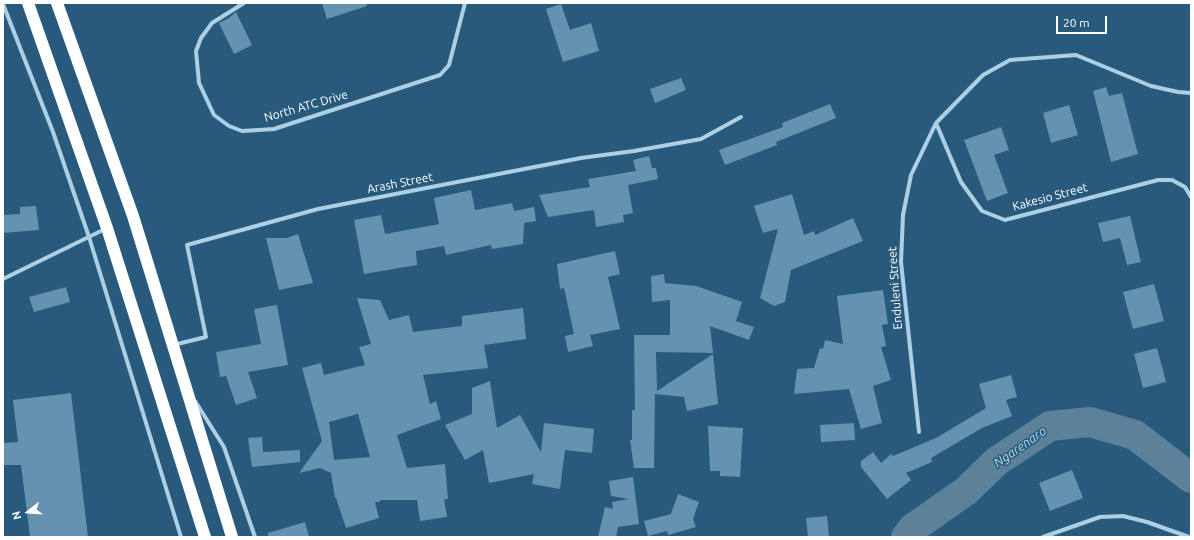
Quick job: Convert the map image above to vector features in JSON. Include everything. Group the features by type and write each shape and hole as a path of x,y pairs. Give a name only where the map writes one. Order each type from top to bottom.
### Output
{"highway":[{"path":"28,3 107,228 205,537"},
{"path":"57,3 133,216 232,537"}],"street":[{"name":"North ATC Drive","path":"244,3 212,23 201,38 196,51 199,83 214,115 229,126 242,131 274,129 440,75 449,65 465,3"},
{"path":"3,4 52,132 89,237 181,537"},
{"name":"Enduleni Street","path":"919,432 901,262 902,215 910,175 936,123 983,74 1010,60 1076,55 1151,86 1178,92 1191,93"},
{"name":"Arash Street","path":"173,345 206,337 187,245 318,208 581,158 634,151 701,139 741,117"},
{"name":"Kakesio Street","path":"936,123 961,182 982,211 1005,220 1158,180 1172,180 1185,187 1191,197"},
{"path":"3,279 107,228"},
{"path":"186,387 224,448 255,537"},
{"path":"1043,537 1100,517 1123,516 1147,522 1189,537"}],"building":[{"path":"322,3 367,3 367,6 327,19"},
{"path":"561,4 570,30 591,23 599,51 563,62 546,9"},
{"path":"236,12 252,45 234,54 219,23 229,18"},
{"path":"681,78 686,90 655,103 650,89"},
{"path":"1106,87 1109,96 1122,93 1138,154 1111,162 1093,91"},
{"path":"830,104 836,118 776,142 777,145 725,165 719,150 783,127 782,123"},
{"path":"1069,105 1078,135 1051,143 1043,113"},
{"path":"1001,127 1009,150 994,155 1008,193 987,201 964,140"},
{"path":"649,156 652,168 656,168 658,179 628,185 633,213 623,215 624,222 596,227 594,210 548,217 539,195 590,187 588,179 636,171 633,160"},
{"path":"471,190 475,210 512,203 514,211 534,207 536,221 524,223 523,244 492,249 491,245 446,255 444,246 416,251 417,265 364,274 354,220 381,215 385,234 439,224 434,198"},
{"path":"792,194 804,235 814,231 815,235 853,218 863,241 791,270 785,302 774,306 760,298 778,229 763,233 754,206"},
{"path":"36,206 39,230 3,233 3,215 20,214 20,207"},
{"path":"1130,216 1141,262 1127,265 1120,238 1103,242 1098,223"},
{"path":"298,234 313,283 279,290 266,238 287,238"},
{"path":"615,251 620,274 608,277 620,329 590,335 593,346 568,352 565,336 574,334 564,288 560,289 557,264"},
{"path":"664,274 665,283 696,286 742,302 736,321 754,327 749,340 710,326 713,353 656,352 657,391 713,354 718,404 687,411 684,397 655,394 654,468 634,468 630,440 632,440 632,410 635,410 634,335 670,335 670,300 652,302 651,276"},
{"path":"1154,284 1164,321 1133,329 1123,292"},
{"path":"66,287 70,302 34,312 29,297"},
{"path":"883,290 888,324 882,325 886,346 881,347 891,380 873,386 882,423 861,429 849,389 794,394 797,369 814,368 820,348 823,349 825,340 843,344 837,296"},
{"path":"357,298 380,300 389,320 409,315 413,332 462,326 462,316 523,308 526,339 484,345 488,368 423,375 430,404 436,401 441,419 397,435 407,468 445,464 448,499 444,499 447,517 420,521 417,500 380,500 380,502 375,502 379,518 346,528 335,498 331,473 320,468 299,473 322,441 302,368 321,363 324,375 365,365 359,347 371,344","holes":["358,414 370,457 334,460 329,422"]},
{"path":"277,305 288,365 248,372 257,398 236,405 226,376 220,377 216,352 261,344 254,309"},
{"path":"1157,348 1166,382 1143,388 1134,354"},
{"path":"1011,375 1017,397 1006,400 1012,416 982,428 931,458 932,462 906,473 911,480 887,499 861,467 861,461 873,452 881,463 891,454 893,456 936,438 986,408 979,384"},
{"path":"490,381 497,428 520,415 541,452 544,423 594,429 592,453 565,450 560,489 532,484 534,474 489,483 483,450 465,460 445,425 472,414 472,388"},
{"path":"71,393 88,537 30,537 21,465 3,465 3,443 18,442 13,400"},
{"path":"854,423 855,440 821,442 820,425"},
{"path":"708,426 743,428 740,477 720,476 720,471 710,471"},
{"path":"262,437 263,452 300,450 300,462 252,467 248,438"},
{"path":"1072,470 1083,498 1050,511 1039,483"},
{"path":"633,477 639,524 618,527 616,537 598,537 605,507 613,509 612,502 629,499 611,496 609,481"},
{"path":"678,494 699,502 693,519 696,527 668,535 667,531 648,536 644,521 671,514"},
{"path":"827,516 829,537 808,537 806,518"},
{"path":"305,522 309,537 268,537 268,533"}],"waterway":[{"name":"Ngarenaro","path":"906,537 913,528 966,491 997,461 1050,426 1090,422 1135,435 1191,478"}]}
